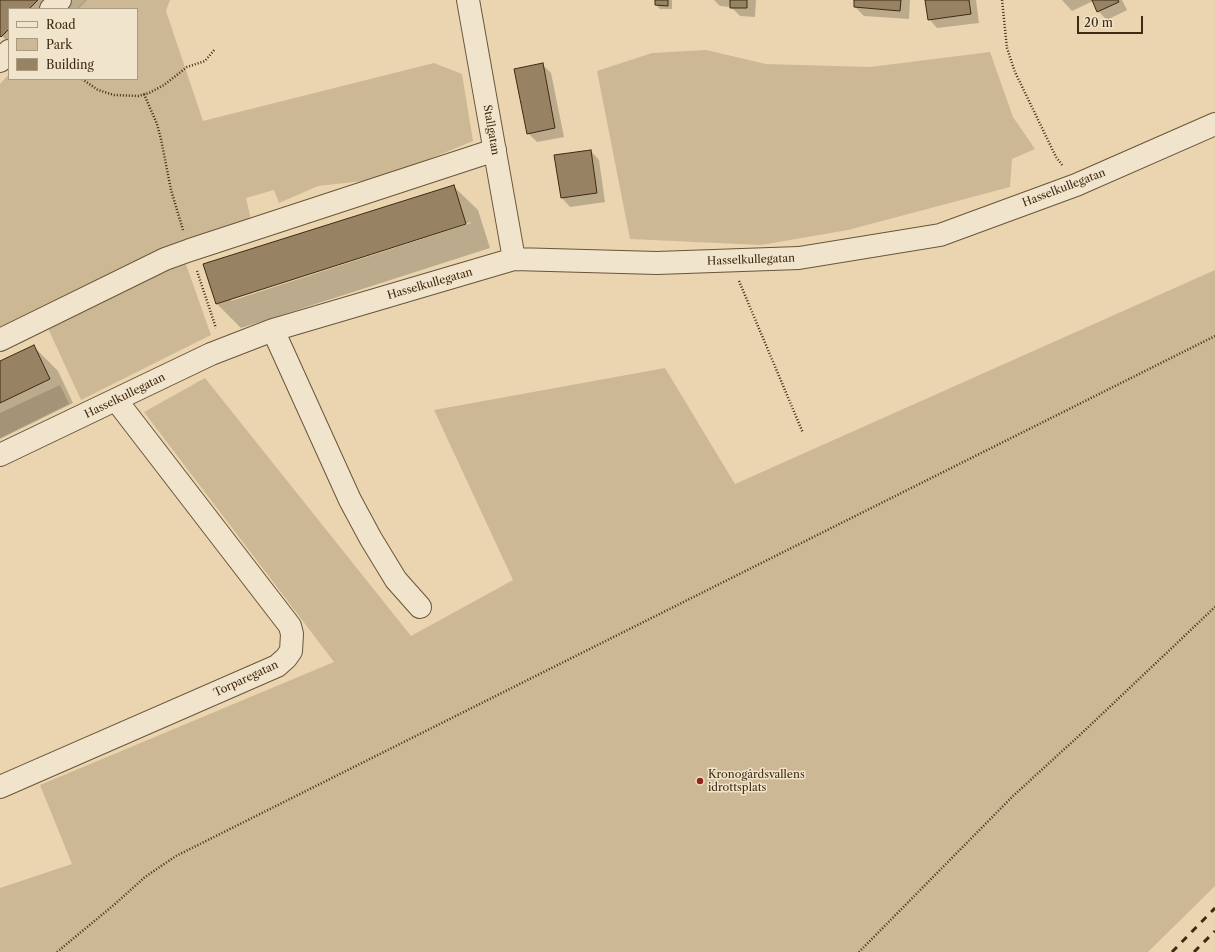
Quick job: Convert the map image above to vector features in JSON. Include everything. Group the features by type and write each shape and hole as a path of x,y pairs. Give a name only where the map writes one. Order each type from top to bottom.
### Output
{"street":[{"path":"52,8 60,0"},
{"name":"Stallgatan","path":"468,0 514,259"},
{"path":"0,61 8,52"},
{"name":"Hasselkullegatan","path":"0,456 211,354 273,330 514,259 657,263 799,258 940,235 1076,185 1215,124"},
{"path":"0,340 165,259 495,150"},
{"path":"273,330 357,513 371,540 396,580 420,607"},
{"name":"Torparegatan","path":"0,786 277,666 291,651 292,634 290,626 116,400"}],"path":[{"path":"1002,0 1007,48 1015,72 1056,157 1076,185"},
{"path":"83,80 98,90 114,95 128,96 150,93 164,85 187,67 205,61 215,49"},
{"path":"144,94 159,132 171,190 216,330"},
{"path":"730,261 803,433"},
{"path":"57,952 115,904 145,876 176,856 1215,336"},
{"path":"859,952 1013,796 1215,607"}],"green space":[{"path":"86,0 170,0 166,11 203,121 434,63 462,74 473,141 381,179 318,186 279,203 274,190 246,198 251,220 191,240 178,242 211,335 81,400 39,309 0,327 0,84 8,75 8,80 138,80 138,8 78,8"},
{"path":"706,50 766,64 870,67 990,52 1013,117 1035,149 1012,159 1010,187 848,230 761,245 630,239 597,71 652,53"},
{"path":"1215,270 1215,886 1148,952 0,952 0,888 72,864 40,785 334,662 144,412 205,378 411,636 513,580 434,410 665,368 735,484"},
{"path":"60,385 69,404 0,438 0,413"}],"building":[{"path":"0,0 38,0 30,8 8,8 8,30 1,37"},
{"path":"655,0 668,0 668,6 655,5"},
{"path":"730,0 747,0 747,8 730,8"},
{"path":"854,0 901,0 900,11 854,7"},
{"path":"925,0 969,0 971,14 928,20"},
{"path":"1092,0 1118,0 1119,2 1097,12"},
{"path":"543,63 555,128 527,134 514,69"},
{"path":"591,150 597,193 561,198 554,155"},
{"path":"454,185 466,224 216,304 203,264"},
{"path":"34,345 50,379 0,403 0,361"}],"railway":[{"path":"1172,952 1215,908"},
{"path":"1194,952 1215,931"}],"place":[{"name":"Kronogårdsvallens idrottsplats","path":"700,781"}]}
